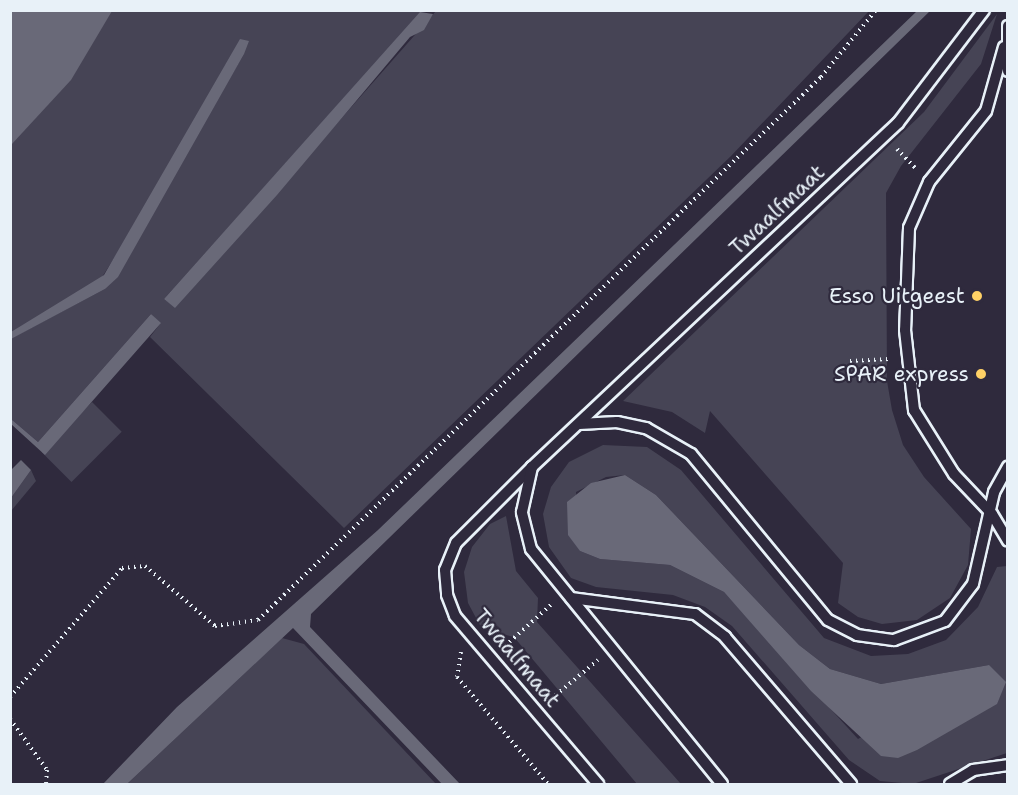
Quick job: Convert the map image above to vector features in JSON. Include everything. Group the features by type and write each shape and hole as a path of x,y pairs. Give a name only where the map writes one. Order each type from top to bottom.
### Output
{"lane":[{"name":"Twaalfmaat","path":"598,784 455,616 445,570 456,543 532,467 884,136 943,70 984,10"},
{"path":"1008,26 986,111 929,182 909,228 908,358 914,410 954,474 992,513 1008,541"},
{"path":"1004,47 1008,71"},
{"path":"579,423 616,422 646,428 691,454 808,599 828,620 857,635 894,640 945,621 974,584 992,513 994,492 1008,467"},
{"path":"532,467 522,512 531,549 610,650 722,784"},
{"path":"571,598 695,614 724,637 851,784"},
{"path":"950,784 973,770 1008,765"}],"path":[{"path":"10,697 122,568 145,566 215,626 258,620 821,77 876,10"},
{"path":"884,136 929,182"},
{"path":"850,361 908,358"},
{"path":"536,711 610,650"},
{"path":"10,719 47,770 46,784"}],"shaded area":[{"path":"11,11 422,11 164,299 175,307 436,11 869,11 731,156 344,528 150,337 160,324 151,314 38,442 11,419 10,339 105,289 244,54 97,285 11,334"},
{"path":"997,14 981,64 901,166 886,193 887,381 892,410 903,445 924,477 971,529 968,565 950,598 917,620 882,624 858,617 838,603 843,563 710,411 705,433 672,412 623,401 924,112"},
{"path":"92,402 122,432 71,482 42,452"},
{"path":"603,445 647,447 681,470 824,638 871,656 908,654 946,640 978,607 997,567 1007,566 1007,753 913,784 880,781 849,760 732,626 705,607 673,595 596,587 571,578 549,547 543,514 551,487 569,462","holes":["625,475 656,495 799,645 830,669 881,684 989,665 858,739 724,592 670,565 600,559 580,551 576,492 606,477"]},
{"path":"31,470 36,481 11,511 11,498"},
{"path":"506,516 516,571 538,598 537,622 681,784 637,784 514,637 482,629 468,603 464,572 472,547 490,524"},
{"path":"282,638 304,644 436,784 127,784"}],"water":[{"path":"11,10 112,11 71,80 11,145"},
{"path":"917,11 930,11 311,614 310,627 460,784 442,784 293,628 127,784 103,784 177,707 378,530"},
{"path":"420,12 433,14 424,30 410,37 277,195 175,308 164,299"},
{"path":"240,39 249,41 244,54 118,277 105,289 11,339 11,332 104,275"},
{"path":"151,314 161,323 45,455 11,424 11,419 38,442"},
{"path":"21,460 31,470 11,498 11,470"},
{"path":"625,475 656,495 799,645 830,669 881,684 989,665 1006,682 997,704 917,750 898,758 881,756 811,691 724,592 670,565 600,559 580,551 568,535 567,502 591,483"}],"place":[{"name":"Esso Uitgeest","path":"977,296"},
{"name":"SPAR express","path":"981,374"}]}
